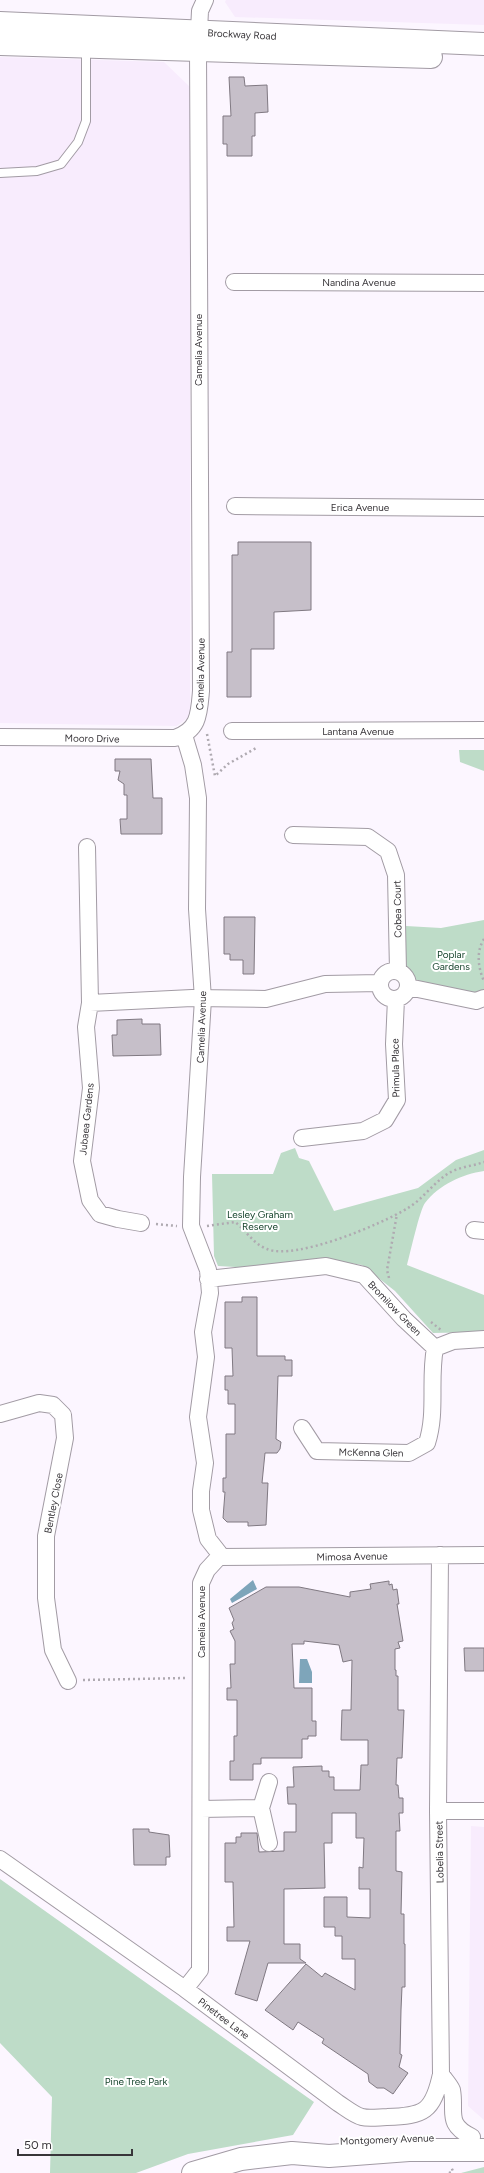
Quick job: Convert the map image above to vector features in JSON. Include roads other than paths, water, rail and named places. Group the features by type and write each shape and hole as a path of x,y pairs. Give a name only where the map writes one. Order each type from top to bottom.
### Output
{"main road":[{"name":"Brockway Road","path":"0,23 198,41 484,59"},
{"name":"Brockway Road","path":"0,44 86,46 198,41 484,44"},
{"name":"Montgomery Avenue","path":"193,2173 242,2159 292,2153 321,2142 356,2139 480,2141"}],"street":[{"name":"Camelia Avenue","path":"185,1989 200,1970 201,1583 207,1570 219,1557 218,1553 208,1539 201,1510 201,1491 205,1463 198,1417 206,1357 203,1332 210,1293 208,1270 191,1226 192,1177 203,999 197,909 198,798 193,765 184,735 195,724 199,714 201,691 198,41 200,11 204,0"},
{"name":"Nandina Avenue","path":"234,282 484,283"},
{"name":"Erica Avenue","path":"235,506 484,508"},
{"name":"Lantana Avenue","path":"232,731 484,730"},
{"name":"Mooro Drive","path":"0,737 163,739 184,735"},
{"name":"Cobea Court","path":"293,835 368,837 388,851 396,875 398,971"},
{"name":"Jubaea Gardens","path":"87,847 90,932 88,975 90,1003 86,1027 91,1088 82,1161 90,1200 100,1214 141,1223"},
{"path":"393,970 398,971 406,977 408,987 404,996 396,999 386,997 380,989 380,983 384,974 393,970"},
{"path":"90,1003 203,999 266,999 325,984 380,983"},
{"path":"408,987 476,1001 484,998"},
{"name":"Primula Place","path":"302,1138 363,1131 385,1120 397,1100 394,1044 396,999"},
{"name":"Bromilow Green","path":"208,1279 326,1266 364,1276 404,1319 435,1348"},
{"path":"435,1348 453,1341 484,1339"},
{"name":"McKenna Glen","path":"302,1428 316,1451 409,1453 427,1442 432,1425 432,1363 435,1348"},
{"name":"Bentley Close","path":"0,1414 39,1403 52,1405 63,1415 65,1438 46,1536 46,1598 53,1650 68,1681"},
{"name":"Lobelia Street","path":"440,1555 438,1811 442,2074 452,2089 451,2111 456,2124 463,2132 480,2141"},
{"name":"Mimosa Avenue","path":"219,1557 484,1555"},
{"path":"269,1782 261,1808 269,1843"},
{"path":"201,1809 261,1808"},
{"path":"438,1811 484,1811"},
{"name":"Pinetree Lane","path":"0,1859 185,1989 338,2104 363,2117 412,2116 421,2113 430,2105 438,2090 442,2074"}],"lane":[{"path":"0,172 37,171 61,164 78,142 86,122 86,46"}],"water":[{"path":"253,1580 257,1589 232,1603 230,1599"},
{"path":"300,1659 307,1659 312,1672 312,1683 299,1683"}],"park label":[{"name":"Poplar Gardens","path":"451,960"},
{"name":"Lesley Graham Reserve","path":"260,1220"},
{"name":"Pine Tree Park","path":"136,2081"}]}
